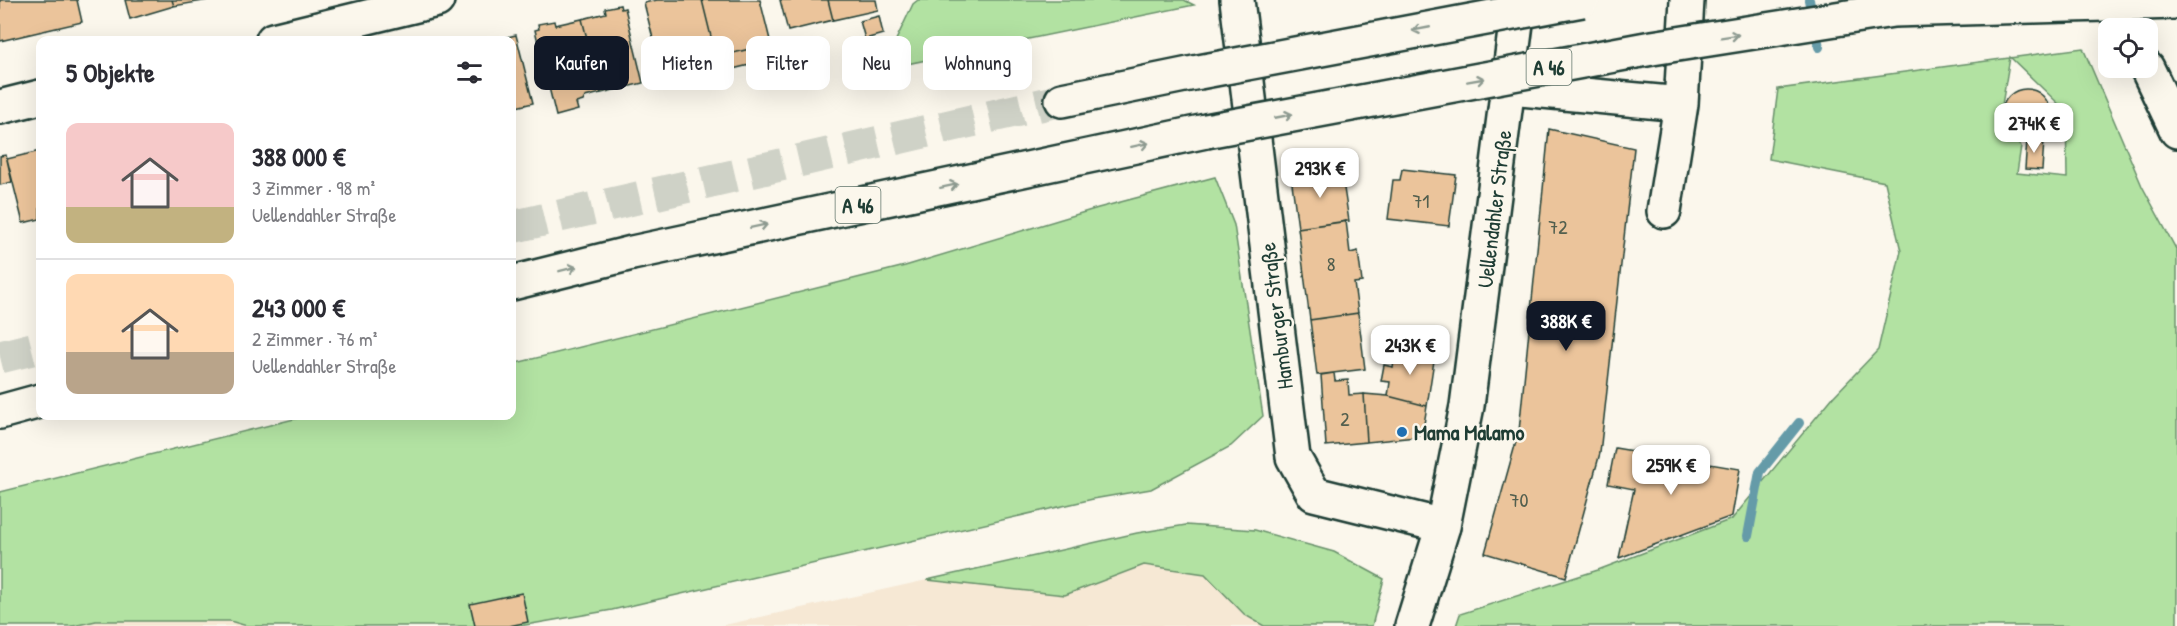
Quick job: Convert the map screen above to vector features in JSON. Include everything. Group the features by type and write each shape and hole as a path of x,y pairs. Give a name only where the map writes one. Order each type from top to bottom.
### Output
{"main road":[{"path":"286,36 376,8 438,0"},
{"name":"Hamburger Straße","path":"1237,0 1293,457 1314,494 1443,526"},
{"name":"Uellendahler Straße","path":"1412,626 1443,526 1474,360 1519,0"},
{"path":"1062,100 1582,0"},
{"path":"1664,211 1681,104 1687,0"},
{"name":"A 46","path":"516,282 643,251 1206,131 1652,48 1956,0"},
{"path":"2120,0 2127,18"},
{"path":"1893,10 2177,2"},
{"path":"2152,78 2177,131"},
{"path":"1509,88 1681,104"},
{"path":"0,107 36,98"},
{"path":"0,412 36,402"}],"shaded area":[{"path":"1144,565 1205,574 1245,615 1264,626 720,626 927,580 1065,595"},
{"path":"96,621 230,621 247,626 73,626"}],"green space":[{"path":"918,0 1184,0 1194,5 1032,38 1032,36 923,36 923,61 911,63 911,36 898,36 913,4"},
{"path":"2083,48 2142,186 2177,251 2177,626 1456,626 1460,614 1598,570 1732,519 1833,397 1878,350 1901,251 1885,182 1769,159 1778,89 2010,58 1999,123 2021,146 2017,173 2067,178 2066,111 2011,58"},
{"path":"1215,177 1234,225 1263,416 1231,446 1151,489 1093,499 612,610 520,626 247,626 230,621 96,621 73,626 0,626 0,492 290,420 516,420 516,363 905,266 1098,208"},
{"path":"1186,525 1255,530 1334,552 1384,579 1372,626 1264,626 1245,615 1205,574 1144,565 1065,595 927,580 1137,533"}],"building":[{"path":"0,0 77,0 82,22 0,41"},
{"path":"125,0 172,0 174,6 130,19"},
{"path":"172,0 209,0 174,6"},
{"path":"657,0 702,0 711,36 652,36 644,3"},
{"path":"702,0 760,0 769,36 746,36 746,50 734,53 734,36 711,36"},
{"path":"780,0 828,0 833,20 788,31"},
{"path":"828,0 876,0 878,10 833,20"},
{"path":"620,5 621,9 625,8 641,75 641,83 629,86 629,36 586,36 582,19 606,13 605,8"},
{"path":"879,16 883,34 864,36 860,21"},
{"path":"582,19 586,36 536,36 535,30 539,29 538,24 554,21 555,25"},
{"path":"516,35 533,103 516,107 516,36 512,36"},
{"path":"746,50 746,66 734,69 734,53"},
{"path":"2026,89 2043,96 2050,113 2043,130 2026,137 2009,130 2002,113 2009,96"},
{"path":"550,90 600,90 601,93 585,97 583,101 576,103 578,110 556,116"},
{"path":"1549,129 1634,148 1600,453 1566,577 1485,553 1519,431"},
{"path":"2027,139 2044,140 2042,170 2025,169"},
{"path":"36,152 36,220 23,223 7,159"},
{"path":"6,155 12,182 0,185 0,156"},
{"path":"1341,169 1349,221 1298,228 1291,176"},
{"path":"1402,169 1456,175 1449,226 1388,219 1393,180 1400,180"},
{"path":"1346,221 1350,253 1358,251 1362,282 1354,283 1358,313 1310,320 1298,228"},
{"path":"1358,313 1365,369 1317,375 1310,320"},
{"path":"1396,348 1435,354 1427,406 1388,396 1390,382 1381,381 1384,365 1393,367"},
{"path":"1334,373 1335,381 1348,380 1349,395 1364,394 1367,442 1326,446 1321,375"},
{"path":"1364,394 1388,396 1427,406 1423,430 1416,437 1367,442"},
{"path":"1615,448 1740,469 1732,516 1619,558 1634,489 1608,484"},
{"path":"522,593 528,622 509,626 475,626 470,604"}],"waterway":[{"path":"1809,0 1819,47"},
{"path":"1748,536 1760,472 1799,423"}],"tunnel":[{"path":"516,226 1062,100"},
{"path":"0,357 36,348"}],"place":[{"name":"Mama Malamo","path":"1402,432"}]}
